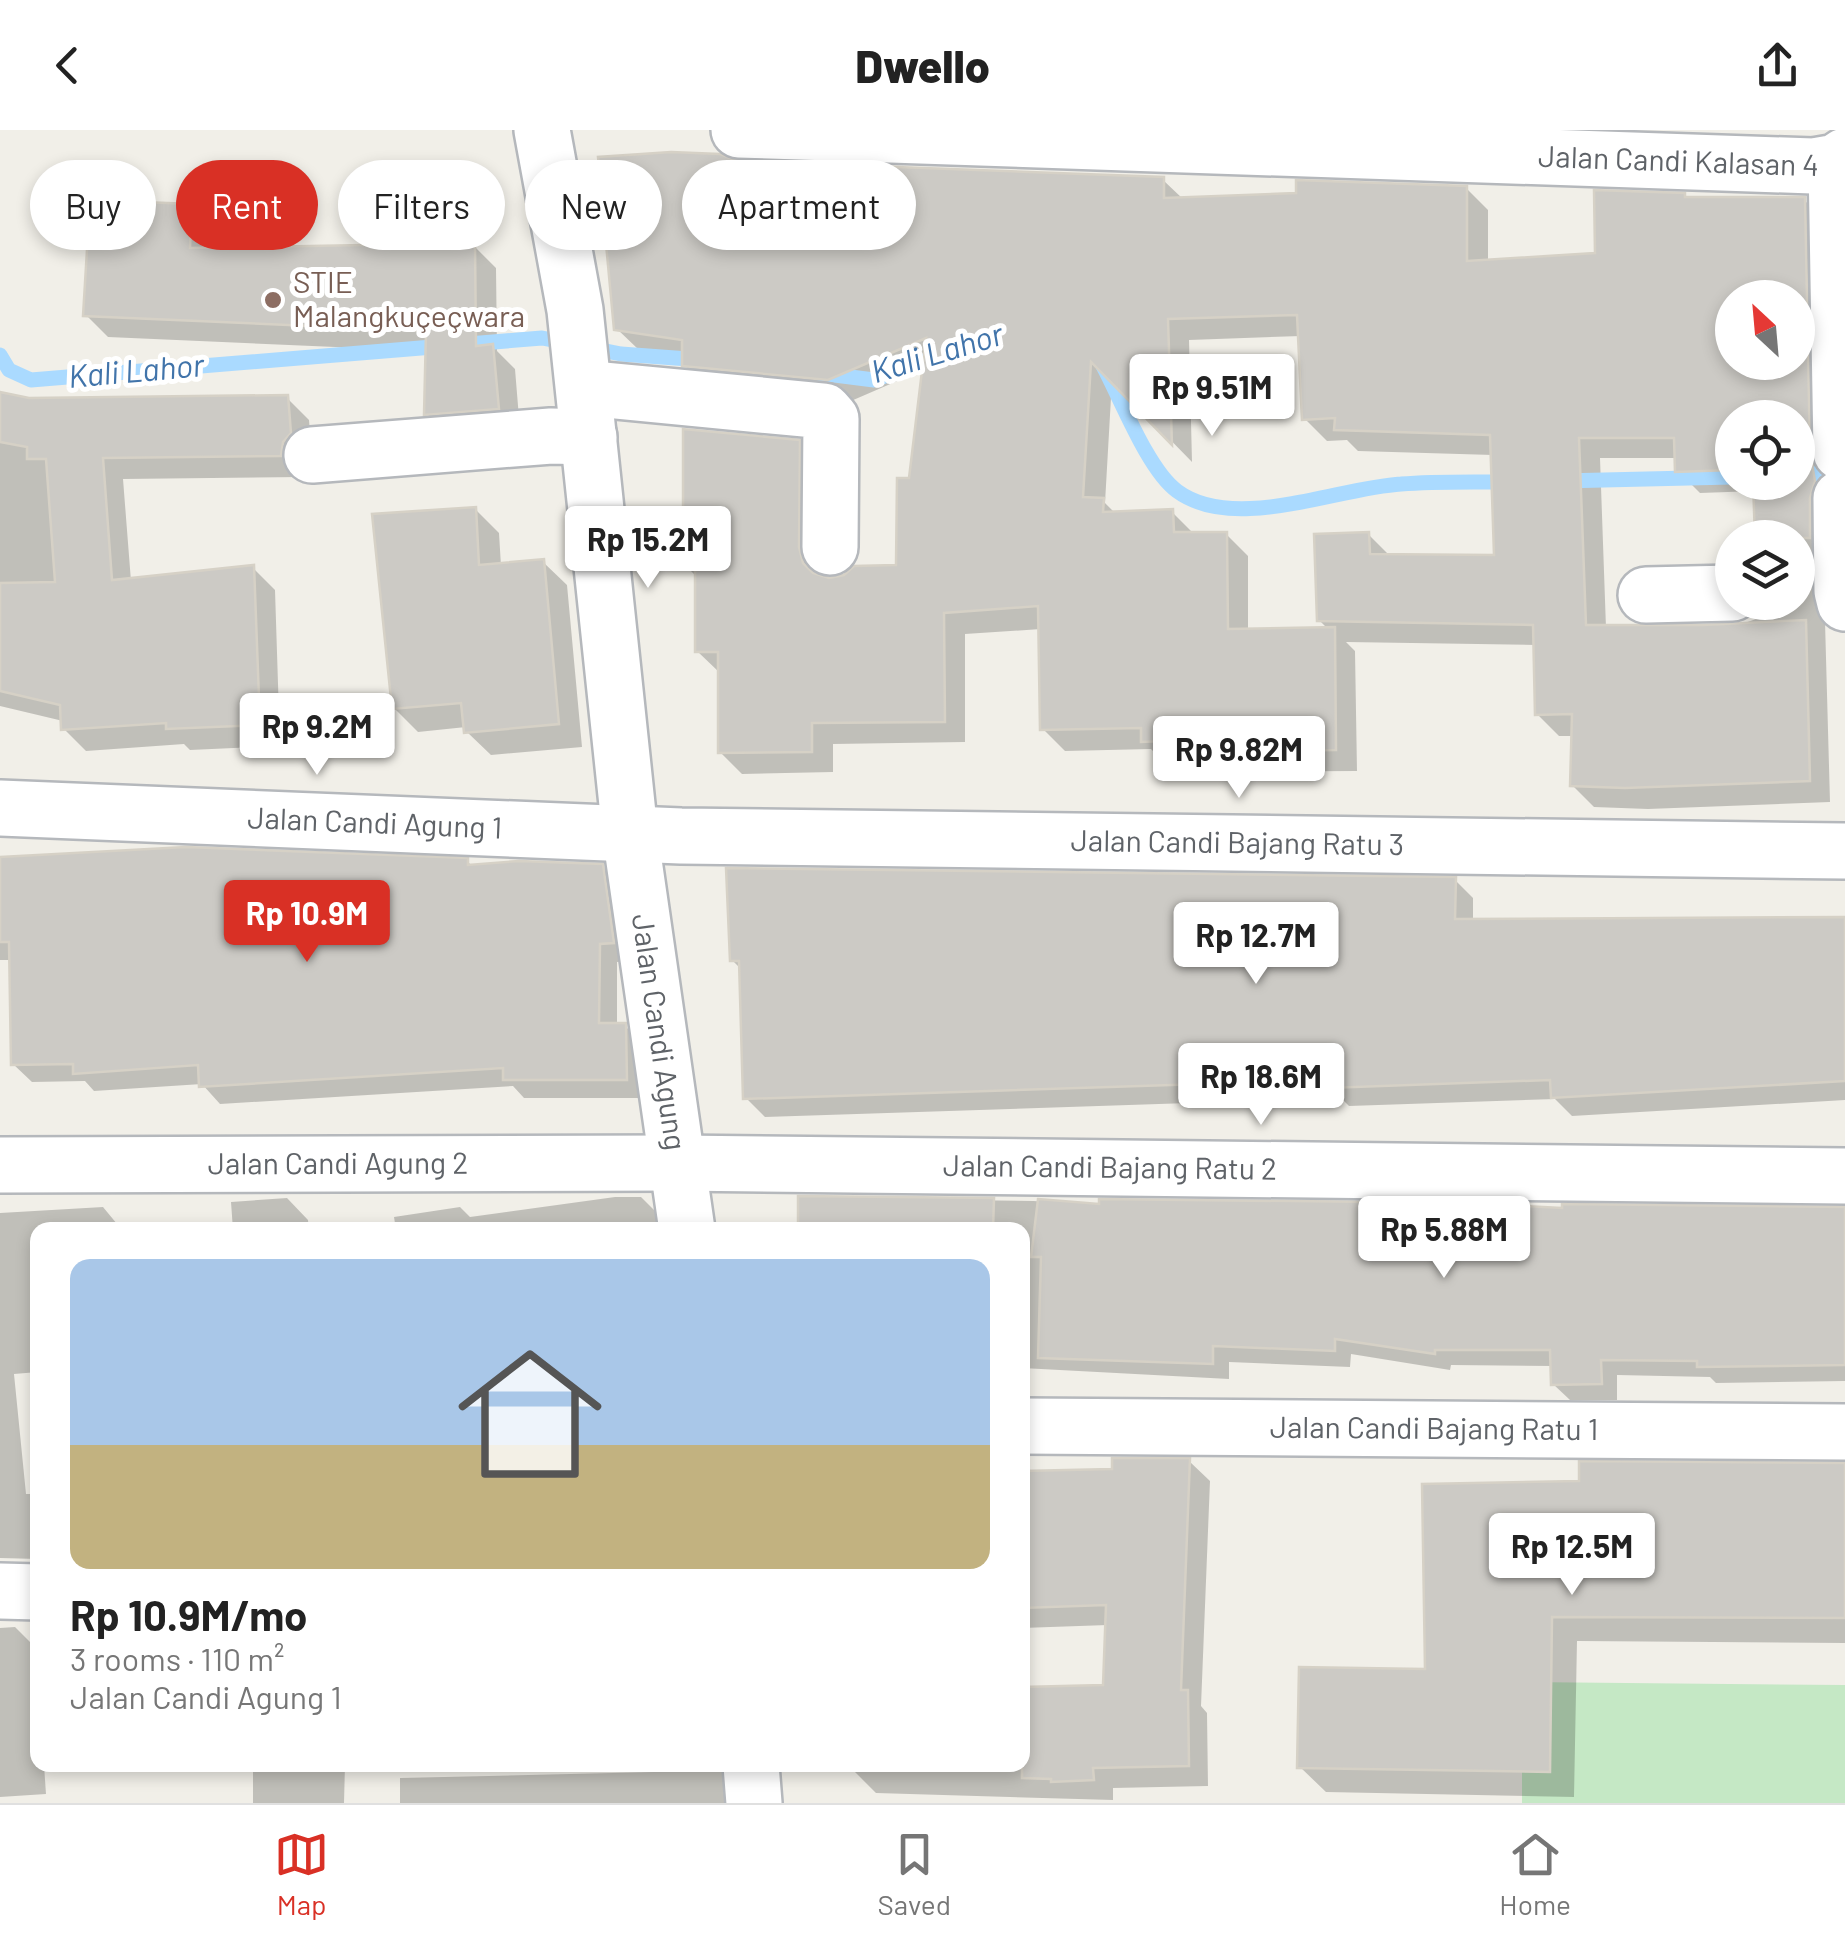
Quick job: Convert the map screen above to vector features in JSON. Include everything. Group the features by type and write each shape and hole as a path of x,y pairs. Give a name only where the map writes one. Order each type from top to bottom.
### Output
{"street":[{"name":"Jalan Candi Agung","path":"542,130 582,373 630,833 686,1222"},
{"name":"Jalan Candi Kalasan 4","path":"739,130 1813,166 1840,159"},
{"path":"1828,595 1841,475 1840,159"},
{"path":"312,454 550,436 582,373 824,411 830,419 830,547"},
{"path":"1646,595 1715,593"},
{"name":"Jalan Candi Agung 1","path":"0,808 630,833"},
{"name":"Jalan Candi Bajang Ratu 3","path":"630,833 1845,851"},
{"name":"Jalan Candi Agung 2","path":"0,1166 675,1163"},
{"name":"Jalan Candi Bajang Ratu 2","path":"675,1163 1845,1176"},
{"name":"Jalan Candi Bajang Ratu 1","path":"1030,1426 1845,1432"},
{"path":"0,1591 30,1592"},
{"path":"752,1772 754,1803"}],"green space":[{"path":"1522,1682 1845,1685 1845,1803 1522,1803"}],"building":[{"path":"671,152 720,154 735,160 682,160 682,250 916,250 916,168 1164,177 1164,198 1296,193 1296,180 1467,186 1467,261 1595,253 1594,190 1685,193 1685,197 1805,197 1807,280 1715,280 1715,380 1809,380 1809,400 1715,400 1715,471 1675,472 1674,438 1579,438 1586,625 1806,620 1810,781 1625,788 1570,786 1572,714 1535,715 1533,625 1317,621 1314,534 1369,532 1370,554 1494,555 1490,435 1334,430 1335,418 1302,420 1297,315 1168,319 1172,445 1091,362 1083,497 1104,498 1103,512 1173,509 1174,532 1227,532 1228,629 1335,627 1336,750 1191,752 1191,740 1141,742 1141,728 1040,730 1038,606 944,613 945,722 812,723 812,752 718,753 718,652 695,652 695,566 683,566 683,429 800,440 799,547 803,563 813,573 829,578 844,575 854,566 896,565 897,478 909,478 926,338 828,380 682,366 682,340 614,330 607,250 662,250 662,160 598,157"},
{"path":"156,203 176,203 176,250 318,250 318,246 338,245 338,250 475,250 476,346 493,344 499,409 424,415 426,331 83,316 87,250 156,250"},
{"path":"0,392 29,398 288,395 291,433 283,442 281,456 103,458 112,580 254,565 260,725 166,729 166,723 61,730 60,705 0,691 0,583 55,582 46,459 27,459 27,447 0,442"},
{"path":"1754,500 1810,500 1810,520 1754,520"},
{"path":"476,507 479,565 544,559 559,724 464,733 461,703 392,709 372,514"},
{"path":"186,847 468,858 468,865 519,861 603,864 614,943 600,944 599,1023 626,1023 627,1080 503,1080 503,1068 199,1087 198,1065 73,1074 73,1064 11,1065 9,942 0,942 0,857"},
{"path":"726,868 1456,877 1455,919 1845,917 1845,1081 1551,1098 1550,1080 1328,1088 1327,1080 743,1099 739,961 730,961"},
{"path":"798,1196 994,1198 993,1222 798,1222"},
{"path":"1038,1199 1099,1204 1099,1199 1468,1203 1562,1208 1562,1204 1845,1207 1845,1365 1697,1367 1697,1361 1601,1360 1602,1384 1551,1385 1550,1350 1435,1350 1435,1354 1335,1339 1335,1351 1213,1346 1213,1364 1038,1358 1041,1257 1031,1257"},
{"path":"1112,1458 1190,1458 1181,1690 1188,1690 1189,1766 1093,1768 1094,1780 1051,1782 1022,1778 1022,1772 1030,1772 1030,1687 1103,1685 1106,1605 1030,1608 1030,1471 1112,1469"},
{"path":"1579,1461 1845,1463 1845,1618 1552,1617 1550,1772 1297,1768 1299,1667 1425,1669 1422,1484 1579,1481"}],"waterway":[{"name":"Kali Lahor","path":"0,355 9,370 31,380 542,338 568,343"},
{"name":"Kali Lahor","path":"591,348 702,360"},
{"name":"Kali Lahor","path":"819,373 874,380 941,355"},
{"name":"Kali Lahor","path":"1103,366 1156,467 1177,491 1200,503 1256,508 1401,484 1508,482"},
{"name":"Kali Lahor","path":"1815,474 1843,472"},
{"name":"Kali Lahor","path":"1561,481 1715,477"}],"place":[{"name":"STIE Malangkuçeçwara","path":"273,300"}]}
